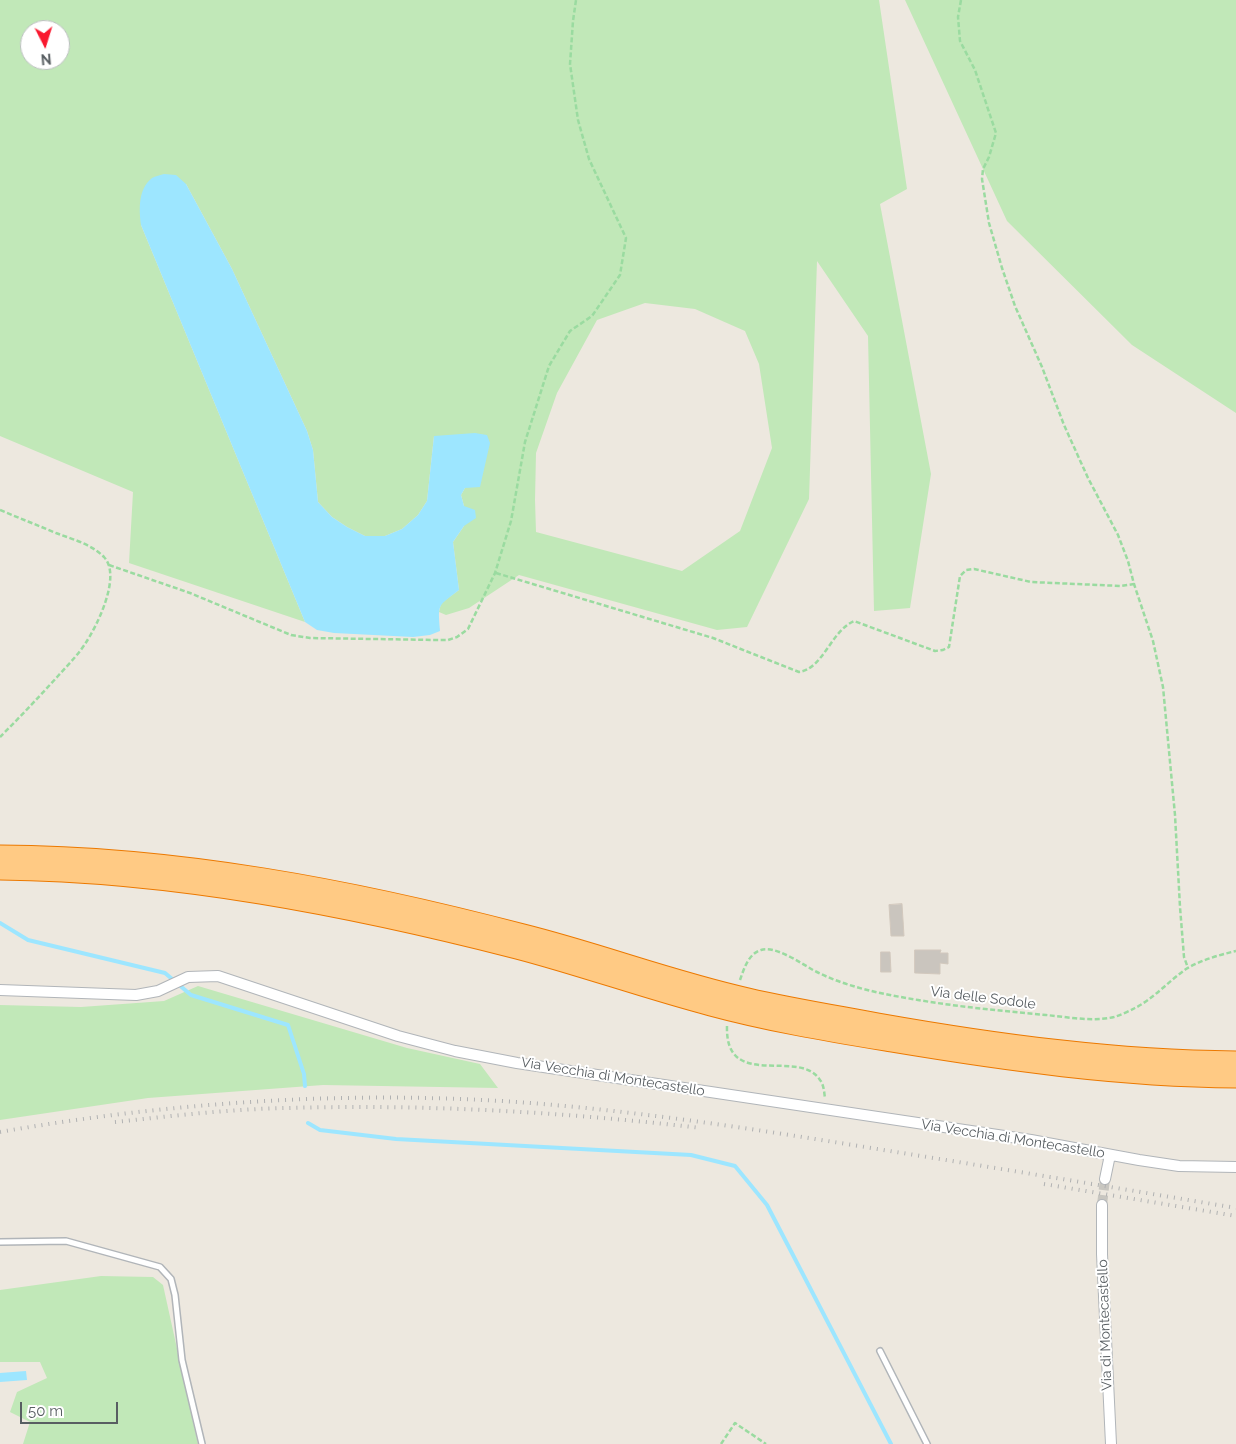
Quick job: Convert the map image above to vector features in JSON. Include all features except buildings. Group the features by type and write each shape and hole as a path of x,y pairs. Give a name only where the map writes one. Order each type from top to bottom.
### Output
{"highway":[{"path":"0,854 137,861 193,867 294,883 395,903 524,934 746,998 946,1035 1162,1060 1236,1061"},
{"path":"0,870 67,872 137,878 225,888 280,897 383,918 520,950 712,1006 791,1024 939,1050 1057,1067 1136,1074 1236,1078"}],"street":[{"name":"Via Vecchia di Montecastello","path":"0,990 150,994 181,979 208,975 227,978 398,1036 455,1051 517,1063 1031,1140 1179,1166 1236,1167"},
{"path":"1105,1179 1110,1155"},
{"name":"Via di Montecastello","path":"1102,1205 1102,1254 1111,1444"}],"lane":[{"path":"0,1242 66,1241 160,1267 171,1279 175,1295 182,1360 202,1444"},
{"path":"880,1351 927,1444"}],"path":[{"path":"109,565 190,593 291,634 310,638 448,640 457,637 468,628 496,573 511,521 525,442 549,366 570,331 592,316 620,275 626,238 589,159 578,120 570,64 572,21 576,0"},
{"path":"960,0 958,17 960,41 977,77 996,133 982,179 989,223 1002,268 1015,306 1042,367 1064,426 1122,544 1153,641 1163,687 1175,815 1184,957 1188,968"},
{"path":"0,510 82,543 104,557 109,565 111,576 109,592 85,644 28,709 0,737"},
{"path":"496,573 714,638 799,672 812,668 839,631 846,624 854,620 936,651 948,647 960,576 966,570 974,569 1031,582 1122,586 1134,584"},
{"name":"Via delle Sodole","path":"739,984 748,960 752,955 764,949 790,957 831,979 873,991 919,1000 975,1007 1100,1019 1116,1017 1137,1007 1188,968 1215,956 1236,951"},
{"path":"728,1022 729,1042 733,1052 739,1058 758,1065 802,1068 816,1075 823,1086 825,1110"},
{"path":"721,1444 735,1423 766,1444"}],"green space":[{"path":"0,0 879,0 907,189 880,204 931,474 910,608 874,611 868,336 817,261 809,499 747,627 717,630 519,575 469,608 446,615 439,612 441,603 459,590 453,542 464,526 464,506 461,495 465,488 434,436 427,501 418,515 402,529 385,536 365,536 332,517 318,502 313,450 307,431 232,269 186,184 141,225 305,622 129,563 133,492 0,436","holes":["645,303 695,309 745,331 759,364 772,448 740,531 682,571 536,532 536,453 557,393 597,320"]},
{"path":"905,0 1236,0 1236,413 1132,345 1007,221"},
{"path":"198,986 407,1048 480,1064 498,1088 323,1085 148,1098 0,1120 0,1005 81,1007 164,1001"},
{"path":"101,1276 153,1277 163,1285 198,1444 23,1444 30,1422 10,1412 17,1392 47,1378 40,1362 0,1362 0,1290"}],"water":[{"path":"164,174 176,175 186,184 232,269 307,431 313,450 318,502 332,517 365,536 385,536 402,529 418,515 427,501 434,436 475,433 487,435 490,443 480,487 465,488 461,495 464,506 475,510 476,518 464,526 453,542 459,590 440,606 440,631 430,635 413,637 334,633 317,630 305,622 141,225 140,206 144,188 152,178"},
{"path":"26,1371 27,1380 0,1382 0,1373"}],"waterway":[{"path":"0,923 28,940 165,973 191,995 288,1025 304,1074 305,1086"},
{"path":"308,1123 320,1130 396,1139 691,1155 735,1166 767,1205 891,1444"}],"tunnel":[{"path":"1102,1205 1105,1179"}],"railway":[{"path":"0,1132 134,1112 270,1101 407,1098 543,1104 631,1113 808,1138 1236,1208"},
{"path":"115,1122 245,1110 392,1107 495,1110 701,1128"},
{"path":"1044,1184 1236,1216"}]}
